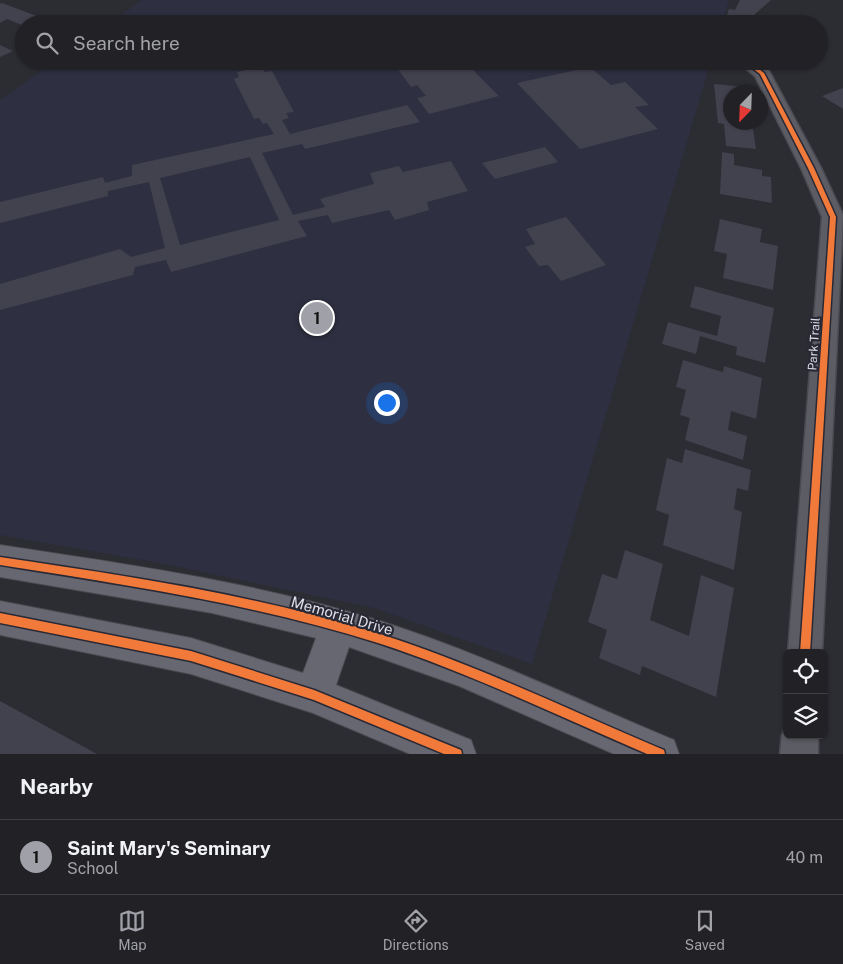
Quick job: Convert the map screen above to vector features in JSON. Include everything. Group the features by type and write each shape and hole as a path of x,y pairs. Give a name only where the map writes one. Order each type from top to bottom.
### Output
{"main road":[{"name":"Memorial Drive","path":"0,561 197,593 338,626 423,654 660,754"},
{"path":"0,618 191,656 314,695 457,754"},
{"path":"314,695 338,626"}],"street":[{"name":"Park Trail","path":"758,70 762,73 838,217 805,649"},
{"path":"799,754 800,739"}],"shaded area":[{"path":"142,0 729,0 725,15 121,15"},
{"path":"42,70 708,70 532,664 374,608 165,564 0,535 0,100"}],"building":[{"path":"740,0 771,0 755,15 727,15 729,9 735,10"},
{"path":"2,3 34,15 15,15 15,22 7,19 0,23 0,4"},
{"path":"0,45 13,51 0,57"},
{"path":"246,70 272,71 294,112 286,113 289,118 282,120 290,134 407,105 420,122 305,149 302,144 262,153 293,215 325,207 320,199 374,184 370,173 399,166 403,172 451,161 468,191 427,202 429,210 395,220 389,210 332,223 328,215 298,221 307,236 171,272 166,260 135,267 133,275 0,310 0,284 120,249 131,257 165,248 149,182 108,191 108,196 0,223 0,202 103,177 105,183 132,176 132,165 274,134 267,123 263,124 259,118 254,119 234,79 239,77 237,72","holes":["250,157 279,220 180,245 160,178"]},
{"path":"399,70 473,70 499,96 429,114 417,98 426,96 417,85 411,87"},
{"path":"576,70 594,70 611,85 625,82 649,105 635,107 658,129 580,149 517,83"},
{"path":"714,84 725,85 723,85 723,124 718,123"},
{"path":"843,88 843,109 822,96"},
{"path":"725,130 753,130 756,149 726,146"},
{"path":"545,147 558,162 495,179 482,163"},
{"path":"722,152 734,154 734,165 762,170 762,176 771,177 772,203 720,194"},
{"path":"566,217 606,265 561,281 548,265 539,266 525,247 535,244 526,229"},
{"path":"720,219 762,229 760,242 778,246 773,290 723,278 727,254 714,251"},
{"path":"695,286 774,308 765,363 736,355 737,347 700,336 696,354 662,344 668,322 717,336 721,316 690,307"},
{"path":"683,360 723,372 724,366 762,378 756,419 731,411 728,430 747,436 743,460 685,440 690,418 680,415 686,390 676,387"},
{"path":"685,449 751,470 748,491 737,488 734,509 742,512 734,570 663,545 669,515 656,510 667,458 682,463"},
{"path":"625,550 663,564 650,620 689,636 701,575 734,588 716,697 642,666 640,675 599,658 607,630 588,622 602,574 617,579"},
{"path":"0,701 97,754 0,754"}],"cycle path":[{"path":"758,70 762,73 811,168 833,217 805,649"},
{"path":"0,561 212,596 337,626 420,653 501,685 660,754"},
{"path":"0,618 191,656 314,695 457,754"}],"place":[{"name":"Saint Mary's Seminary","path":"317,318"}]}
